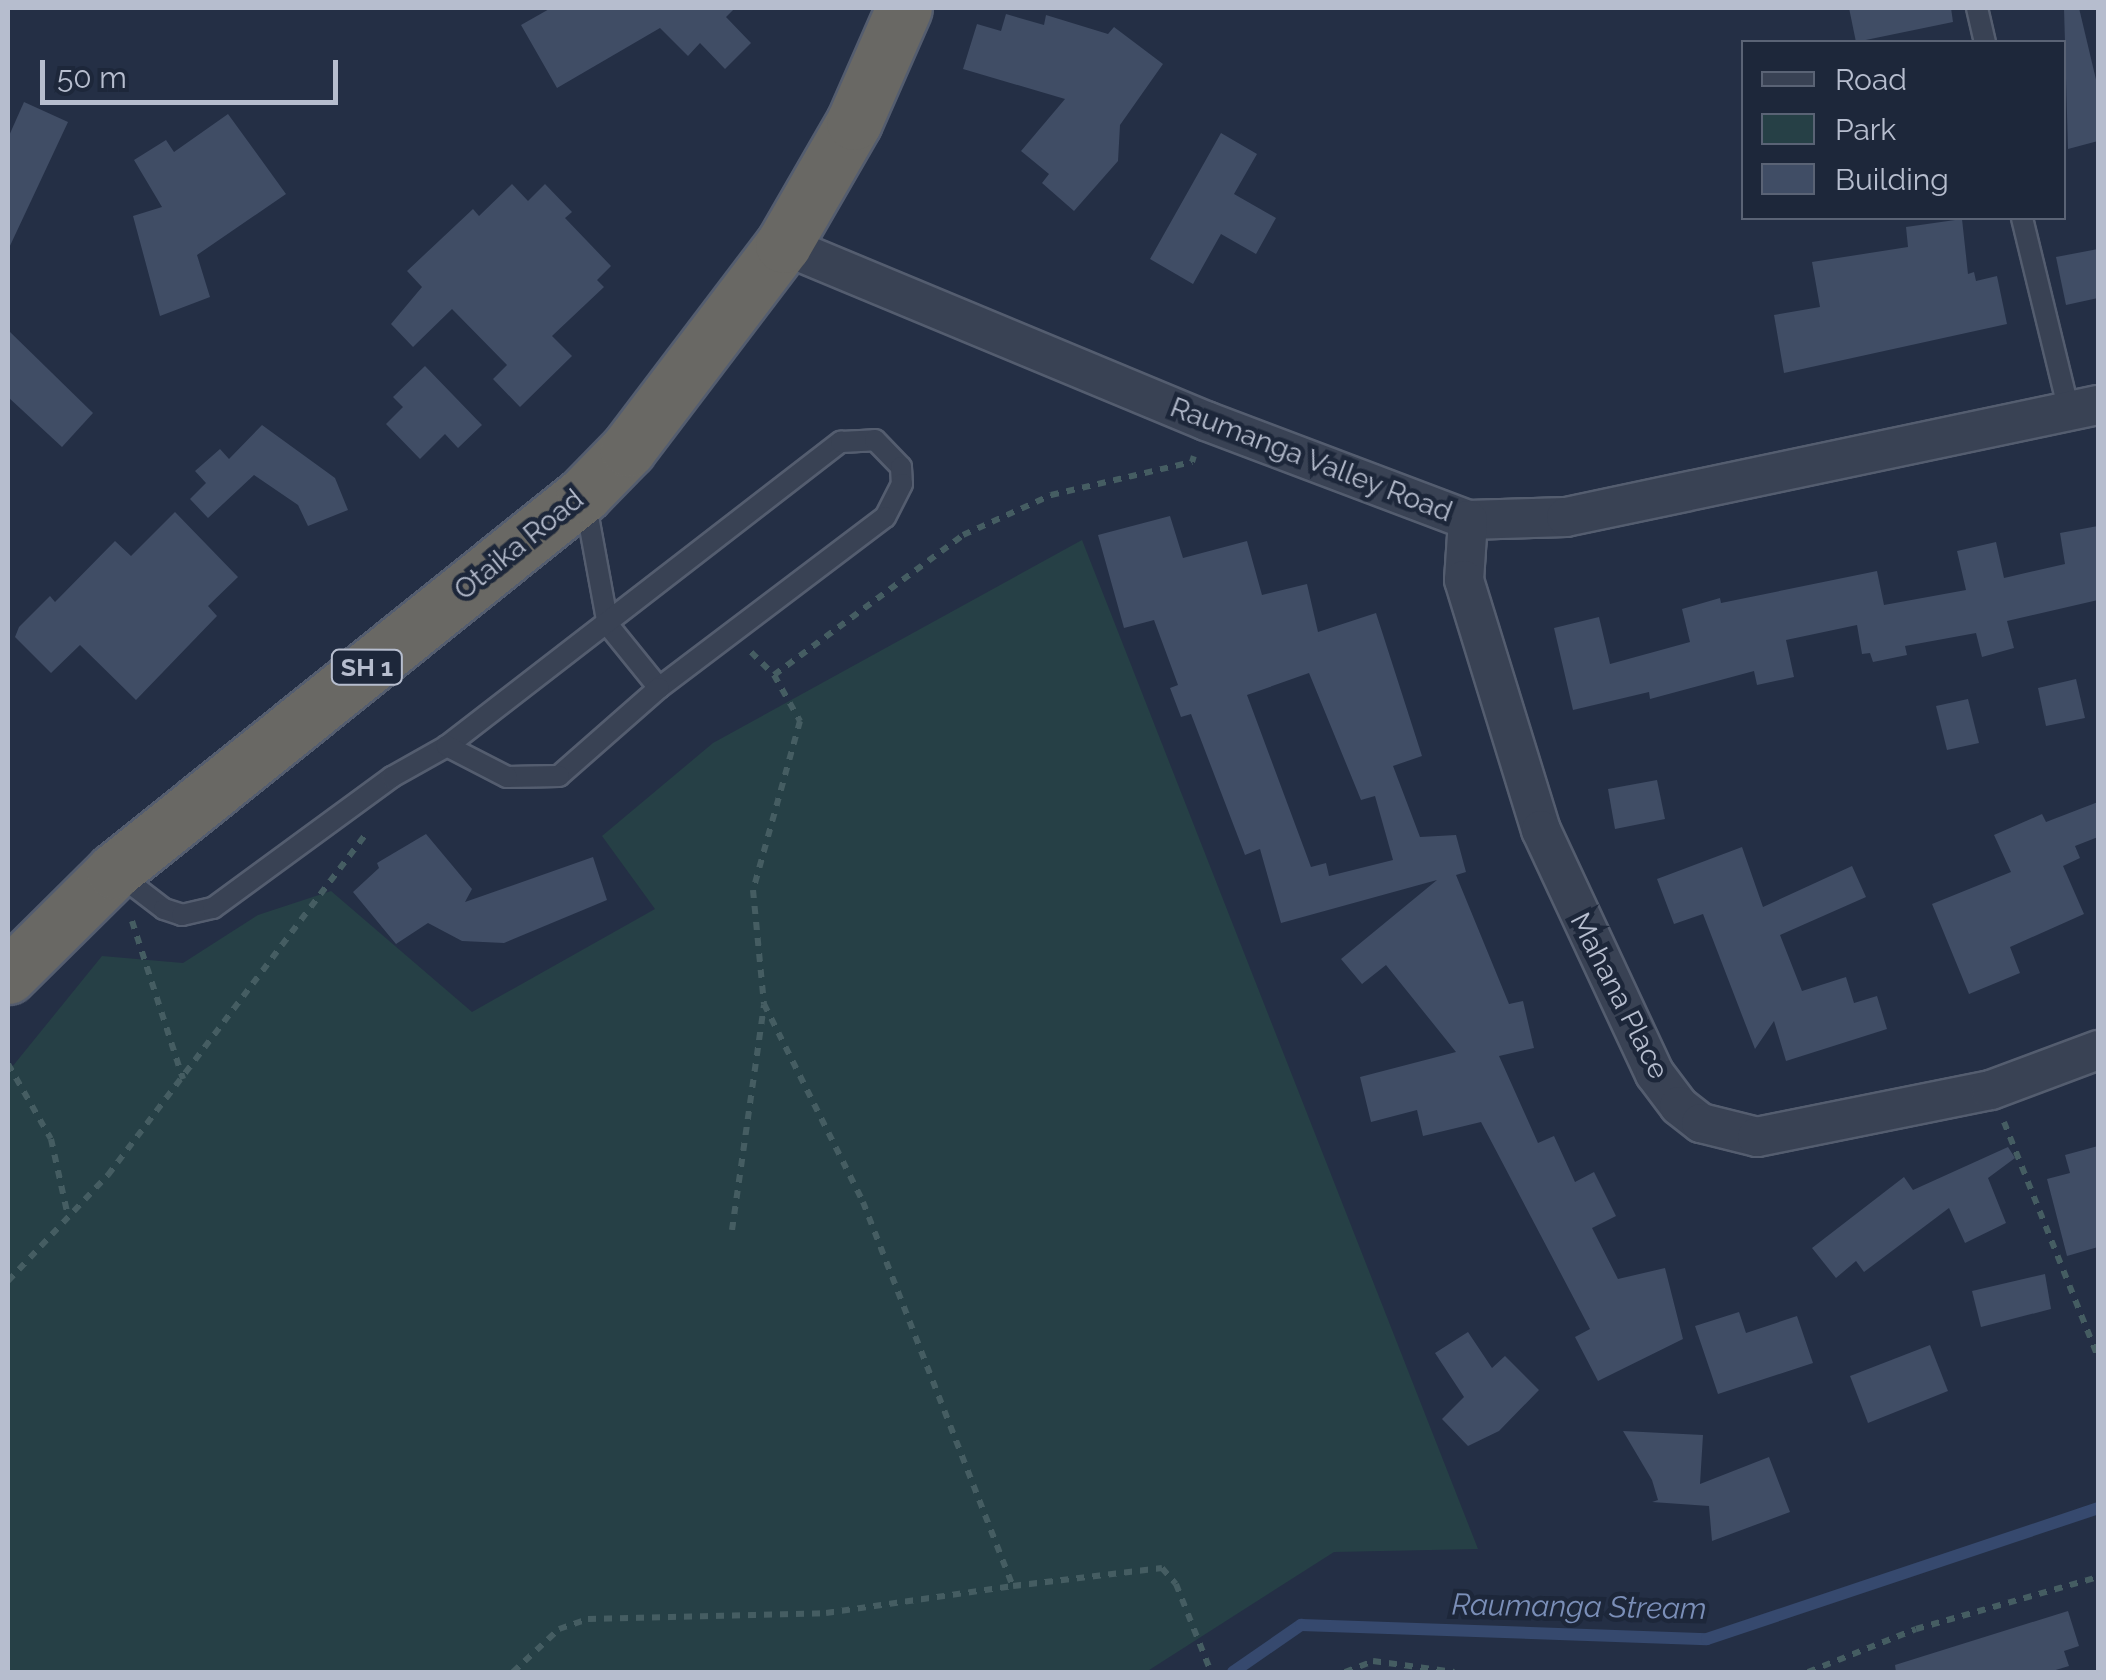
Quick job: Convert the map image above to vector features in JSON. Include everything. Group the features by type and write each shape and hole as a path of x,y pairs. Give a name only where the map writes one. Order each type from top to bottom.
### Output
{"highway":[{"name":"Otaika Road","path":"8,976 114,871 584,494 669,401 783,246 854,122 904,8"}],"street":[{"name":"Raumanga Valley Road","path":"783,246 1206,421 1468,520 1566,517 2084,408"},
{"name":"Mahana Place","path":"1468,520 1464,580 1542,830 1656,1074 1678,1106 1701,1124 1757,1136 1991,1090 2098,1050"}],"lane":[{"path":"1977,8 1984,40"},
{"path":"2023,220 2084,408"},
{"path":"114,871 164,910 182,915 213,908 392,777 447,746 842,442 875,440 892,454 902,484 885,517 658,688 559,776 507,777 447,746"},
{"path":"584,494 608,625 658,688"}],"path":[{"path":"774,675 963,535 1051,495 1192,462"},
{"path":"732,1230 764,1004 753,890 800,721 774,675 733,634"},
{"path":"8,1281 69,1217 183,1079 370,828"},
{"path":"114,871 183,1079"},
{"path":"764,1004 863,1202 1013,1586"},
{"path":"8,1064 51,1140 69,1217"},
{"path":"1991,1090 2098,1357"},
{"path":"513,1672 560,1629 588,1618 794,1616 1162,1568 1176,1584 1211,1672"},
{"path":"1808,1672 1916,1629 2098,1578"},
{"path":"1345,1672 1373,1661 1397,1661 1454,1672"}],"green space":[{"path":"1082,540 1478,1549 1334,1552 1146,1672 8,1672 8,1072 102,956 183,963 258,915 331,891 472,1012 655,909 602,836 713,743"}],"building":[{"path":"551,8 735,8 726,17 751,43 725,69 700,43 688,56 660,28 557,88 521,25"},
{"path":"1849,8 1951,8 1953,22 1856,40"},
{"path":"2064,8 2079,8 2098,88 2098,141 2068,149 2066,40"},
{"path":"1006,14 1044,25 1046,15 1108,34 1114,27 1163,64 1120,125 1118,161 1074,211 1042,183 1049,174 1021,151 1065,99 963,69 977,24 1001,31"},
{"path":"24,102 68,122 8,250 8,138"},
{"path":"228,114 286,194 197,255 210,297 160,316 133,216 162,207 134,160 166,140 174,152"},
{"path":"1221,133 1257,154 1234,194 1276,218 1256,254 1221,234 1193,284 1150,259"},
{"path":"512,184 528,201 545,184 572,212 565,218 611,266 597,280 604,287 552,336 572,356 520,407 493,379 507,365 452,309 413,347 391,324 422,287 407,271 473,209 479,216"},
{"path":"1962,220 1968,274 1974,272 1976,281 1997,276 2007,324 1784,373 1774,315 1820,307 1812,262 1908,247 1906,227"},
{"path":"2098,249 2098,298 2066,305 2056,257"},
{"path":"8,330 93,413 62,447 8,397"},
{"path":"425,366 482,425 458,448 445,434 420,459 386,424 403,407 393,397"},
{"path":"262,425 335,478 348,510 308,526 298,505 254,475 208,518 190,499 206,483 195,471 220,449 229,459"},
{"path":"175,512 238,577 208,606 217,616 136,700 80,645 51,673 15,637 19,627 50,596 55,602 115,541 131,556"},
{"path":"1170,516 1183,558 1247,541 1262,595 1307,584 1318,632 1376,613 1422,756 1393,766 1420,837 1456,835 1466,872 1456,875 1509,1004 1523,1001 1534,1048 1499,1056 1538,1143 1554,1136 1575,1182 1594,1172 1616,1216 1592,1228 1618,1279 1665,1268 1683,1339 1598,1381 1575,1337 1590,1329 1481,1122 1423,1136 1417,1110 1371,1122 1360,1077 1456,1052 1386,965 1362,984 1341,959 1437,880 1281,923 1260,849 1245,855 1191,714 1181,717 1170,688 1178,685 1154,620 1124,628 1098,535","holes":["1309,673 1361,800 1375,796 1393,860 1329,876 1326,863 1311,867 1247,695"]},
{"path":"2098,526 2098,600 2007,621 2014,648 1982,657 1976,633 1905,646 1907,655 1873,662 1870,653 1862,654 1857,625 1786,640 1794,677 1757,685 1754,671 1650,699 1649,692 1573,710 1554,628 1599,617 1610,664 1690,642 1682,609 1720,598 1721,603 1877,571 1884,605 1966,590 1957,551 1996,542 2004,578 2065,564 2060,533"},
{"path":"2076,679 2085,718 2046,726 2038,688"},
{"path":"1968,699 1979,743 1947,750 1936,706"},
{"path":"1657,780 1665,819 1615,829 1608,789"},
{"path":"2098,802 2098,837 2075,846 2080,858 2063,866 2084,914 2010,947 2020,973 1969,994 1932,904 2011,872 1994,835 2042,814 2046,822"},
{"path":"426,834 472,889 465,902 593,857 607,900 504,943 462,941 428,923 396,944 353,892 379,868 377,863"},
{"path":"1742,847 1763,907 1852,866 1866,897 1780,935 1802,991 1846,977 1854,1003 1877,996 1887,1029 1786,1061 1774,1021 1755,1049 1703,914 1674,924 1657,879"},
{"path":"2098,1146 2098,1247 2067,1256 2047,1179 2070,1173 2065,1155"},
{"path":"2008,1147 2015,1158 1988,1178 2006,1223 1965,1243 1949,1208 1864,1272 1856,1261 1836,1278 1812,1248 1904,1177 1913,1190"},
{"path":"2045,1274 2051,1309 1981,1327 1972,1291"},
{"path":"1739,1312 1746,1333 1797,1316 1813,1363 1718,1394 1695,1326"},
{"path":"1468,1332 1492,1368 1505,1356 1539,1390 1499,1431 1468,1446 1442,1419 1464,1397 1435,1353"},
{"path":"1930,1345 1948,1391 1868,1423 1850,1376"},
{"path":"1623,1431 1703,1435 1700,1484 1769,1457 1790,1512 1712,1541 1709,1506 1652,1502 1658,1500 1652,1480"},
{"path":"2068,1611 2079,1646 2064,1651 2069,1666 2049,1672 1896,1672 1895,1665"}],"waterway":[{"name":"Raumanga Stream","path":"1233,1672 1301,1625 1707,1639 2098,1508"}]}
